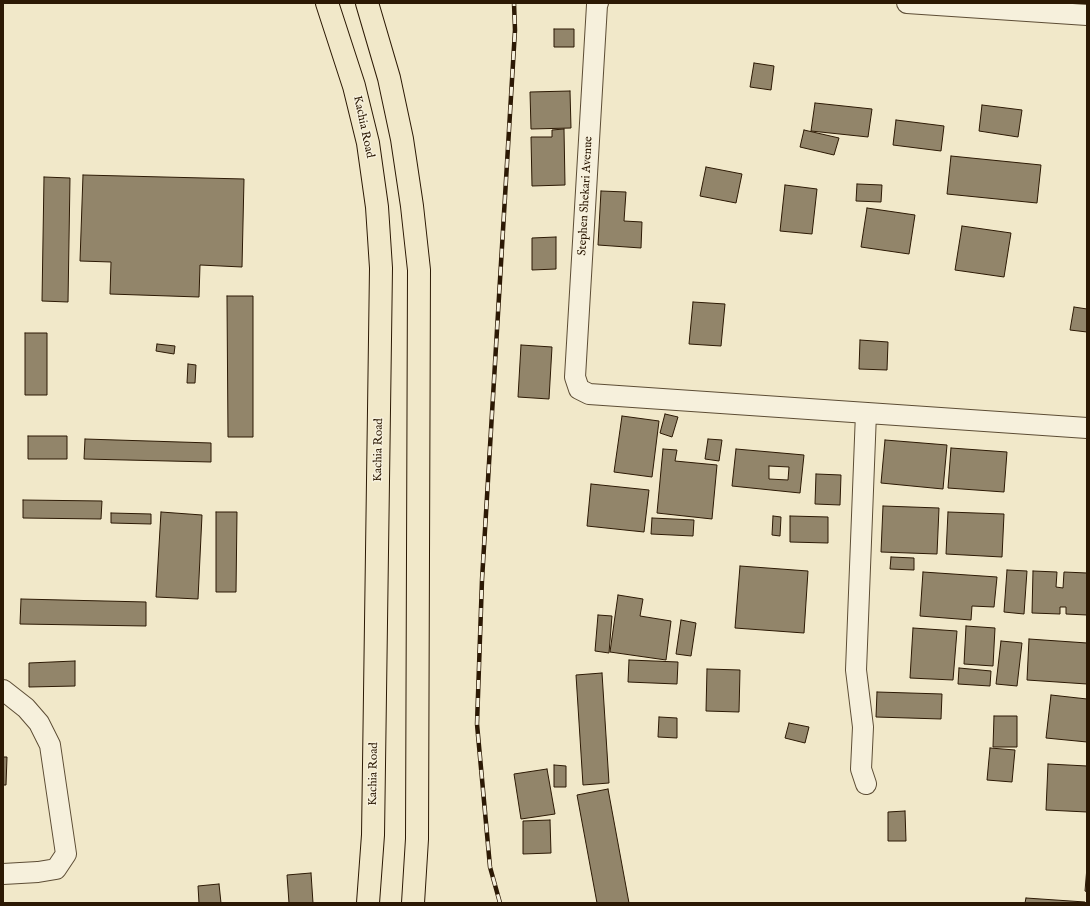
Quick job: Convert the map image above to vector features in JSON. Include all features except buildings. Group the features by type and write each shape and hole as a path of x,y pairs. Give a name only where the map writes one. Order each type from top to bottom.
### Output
{"main road":[{"name":"Kachia Road","path":"327,3 354,86 368,143 377,207 381,268 373,835 368,903"},
{"path":"366,3 389,78 402,139 412,206 419,270 417,839 413,903"}],"street":[{"name":"Stephen Shekari Avenue","path":"598,3 575,377 578,389 589,394 866,413"},
{"path":"907,3 1060,8 1087,15"},
{"path":"866,784 861,769 863,727 856,670 866,413 1087,428"},
{"path":"3,690 26,708 39,723 50,745 66,854 56,869 38,872 3,874"}],"railway":[{"path":"500,903 490,867 477,724 482,580 515,30 514,3"}]}
